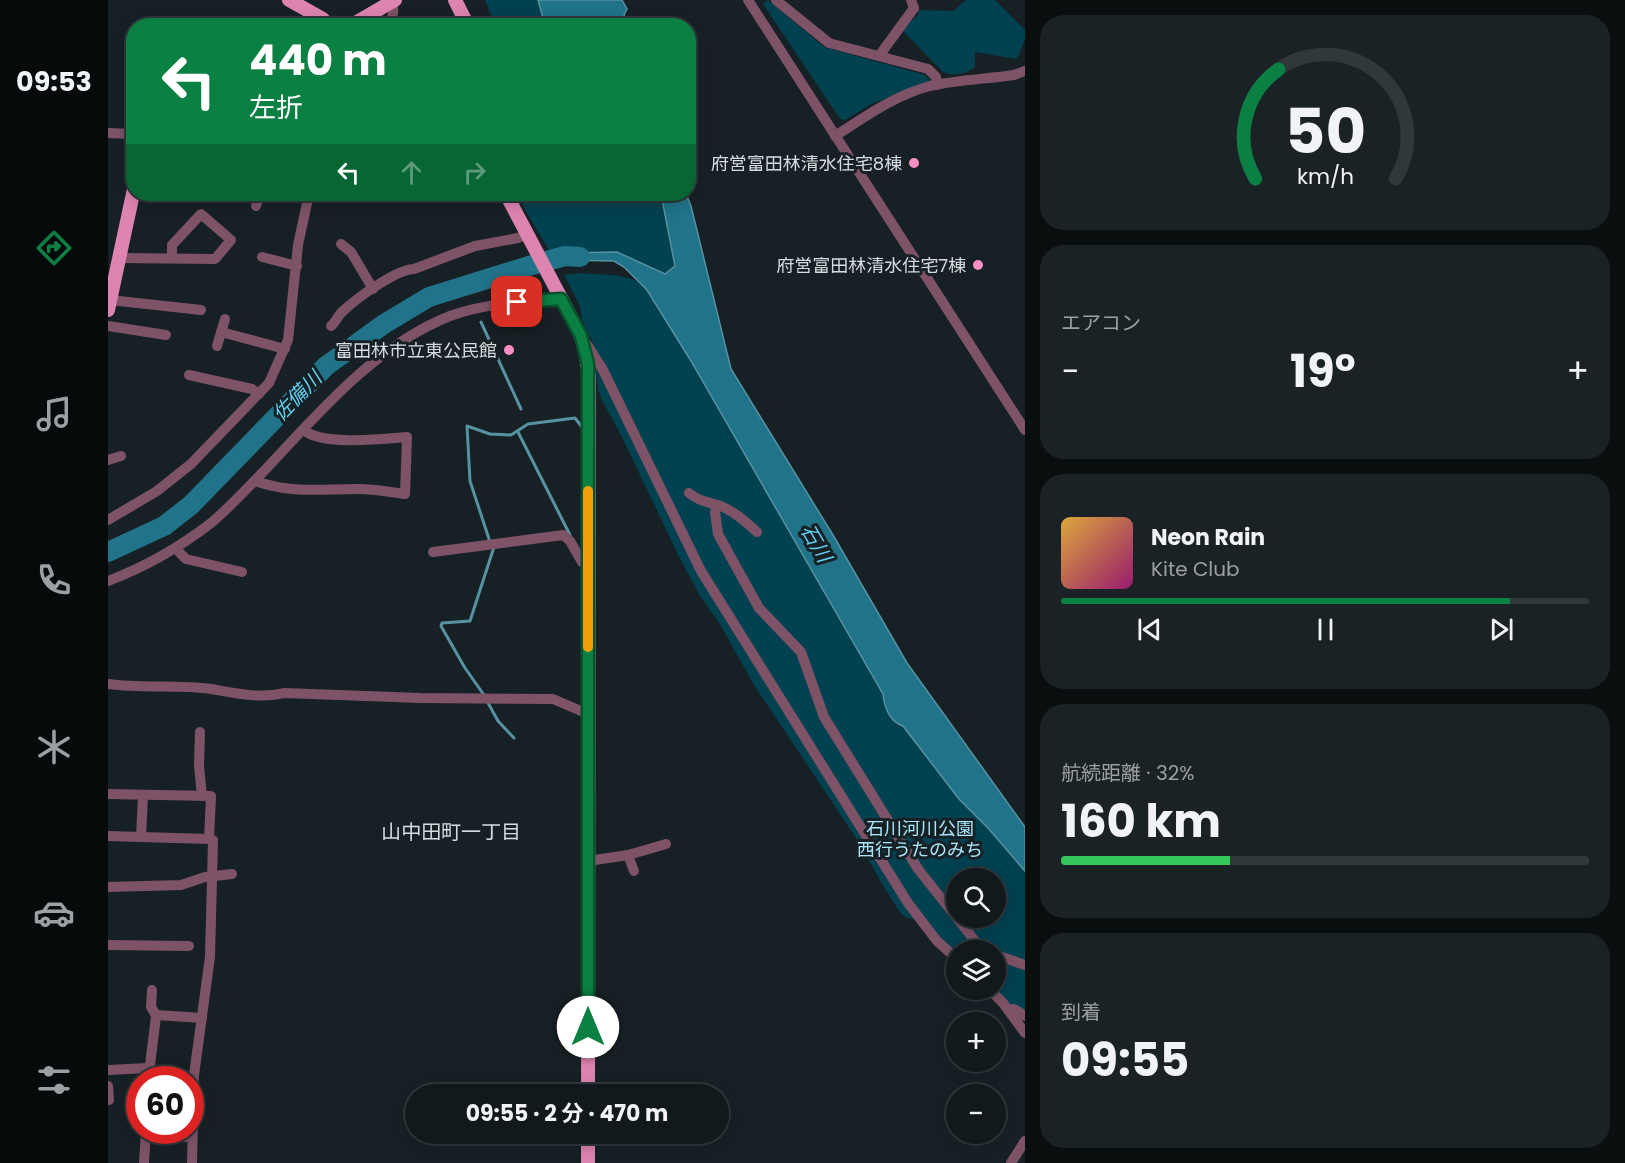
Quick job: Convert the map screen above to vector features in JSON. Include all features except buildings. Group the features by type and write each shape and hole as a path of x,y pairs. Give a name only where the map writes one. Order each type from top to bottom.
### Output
{"main road":[{"path":"289,0 321,18"},
{"path":"455,0 464,18"},
{"path":"364,18 393,1"},
{"path":"109,305 131,201"},
{"path":"510,201 581,336 589,376 588,1084"},
{"path":"588,1144 588,1163"}],"street":[{"path":"777,0 829,43 928,69 936,77 937,85"},
{"path":"879,56 914,8 911,0"},
{"path":"391,18 394,8 393,1"},
{"path":"751,1 835,136 1025,430"},
{"path":"835,136 883,106 911,92 937,85 1014,75 1025,71"},
{"path":"108,133 126,134"},
{"path":"256,206 258,201"},
{"path":"108,519 157,491 191,464 269,383 285,349 292,313 298,245 307,201"},
{"path":"118,258 172,259 215,259 231,240 201,214 172,245 172,259"},
{"path":"331,326 342,312 373,289 406,269 414,269 482,244 529,238"},
{"path":"341,244 357,251 373,289"},
{"path":"262,257 297,266"},
{"path":"108,581 151,562 212,522 331,402 371,365 395,347 439,322 476,308 560,297"},
{"path":"109,305 201,310"},
{"path":"217,346 225,319"},
{"path":"108,326 166,335"},
{"path":"221,332 285,349"},
{"path":"581,336 603,370 701,571 908,903 946,949"},
{"path":"212,380 215,368"},
{"path":"189,375 252,389 259,394"},
{"path":"255,481 293,491 357,489 405,494 407,438 338,439 316,436 304,430"},
{"path":"108,460 121,456"},
{"path":"689,493 698,500 717,506 742,519 757,532"},
{"path":"717,506 715,512 718,534 759,608 801,652 824,717 918,869 974,940"},
{"path":"433,552 562,535 570,541 582,562 588,563"},
{"path":"175,548 186,559 242,572"},
{"path":"108,684 212,689 240,694 274,696 284,693 420,698 553,699 588,714"},
{"path":"200,732 199,766 202,796"},
{"path":"108,794 211,796 209,840"},
{"path":"141,837 143,795"},
{"path":"108,836 213,840 210,957 195,1066"},
{"path":"588,861 628,855 666,844"},
{"path":"628,855 634,871"},
{"path":"108,887 181,885 212,876 232,874"},
{"path":"108,945 189,946"},
{"path":"1006,959 1025,965"},
{"path":"148,1066 156,1015 151,1007 152,990"},
{"path":"999,1000 1025,1033"},
{"path":"1008,1010 1014,1009 1025,1016"},
{"path":"156,1015 202,1018"},
{"path":"108,1070 126,1069"},
{"path":"108,1086 109,1100"},
{"path":"1011,1163 1025,1141"},
{"path":"144,1163 145,1144"},
{"path":"192,1144 192,1163"}],"green space":[{"path":"485,0 538,0 543,18 492,18"},
{"path":"768,0 824,47 925,75 931,81 871,104 845,120 840,119 763,4"},
{"path":"966,0 995,0 1025,30 1025,39 1017,59 975,52 975,67 960,74 947,74 902,30 918,15 918,10 953,11"},
{"path":"522,201 662,201 675,266 665,274 612,252 563,253 553,257"},
{"name":"石川河川公園 西行うたのみち","path":"580,273 613,275 629,278 644,285 691,361 883,694 884,703 895,723 903,726 959,799 988,827 1025,871 1025,1016 1005,1000 1006,940 946,940 946,948 920,921 905,917 899,911 862,847 754,685 679,557 604,404 598,390 594,345 582,320 580,306 564,275"}],"water":[{"path":"538,0 622,0 627,9 624,15 626,18 543,18"},
{"name":"石川","path":"662,201 689,201 731,369 833,535 907,663 1025,827 1025,871 959,799 903,726 888,713 883,694 691,361 647,290 624,267 614,261 565,260 555,262 553,257 563,253 617,252 665,274 675,266"}],"waterway":[{"name":"佐備川","path":"108,552 164,526 191,505 326,366 384,324 429,297 565,256 580,257"},
{"path":"481,322 521,409"},
{"path":"490,542 470,481 467,426 490,434 511,435 528,424 575,418 582,427"},
{"path":"518,432 570,535"},
{"path":"484,695 465,668 441,626 442,623 470,621 494,547"},
{"path":"487,701 498,721 514,738"}],"slow traffic":[{"path":"588,491 588,647"}],"place":[{"name":"府営富田林清水住宅8棟","path":"914,163"},
{"name":"府営富田林清水住宅7棟","path":"978,265"},
{"name":"富田林市立東公民館","path":"509,350"}],"district":[{"name":"山中田町一丁目","path":"451,832"}],"route":[{"path":"517,302 561,299 581,336 588,364 588,1027"}]}
